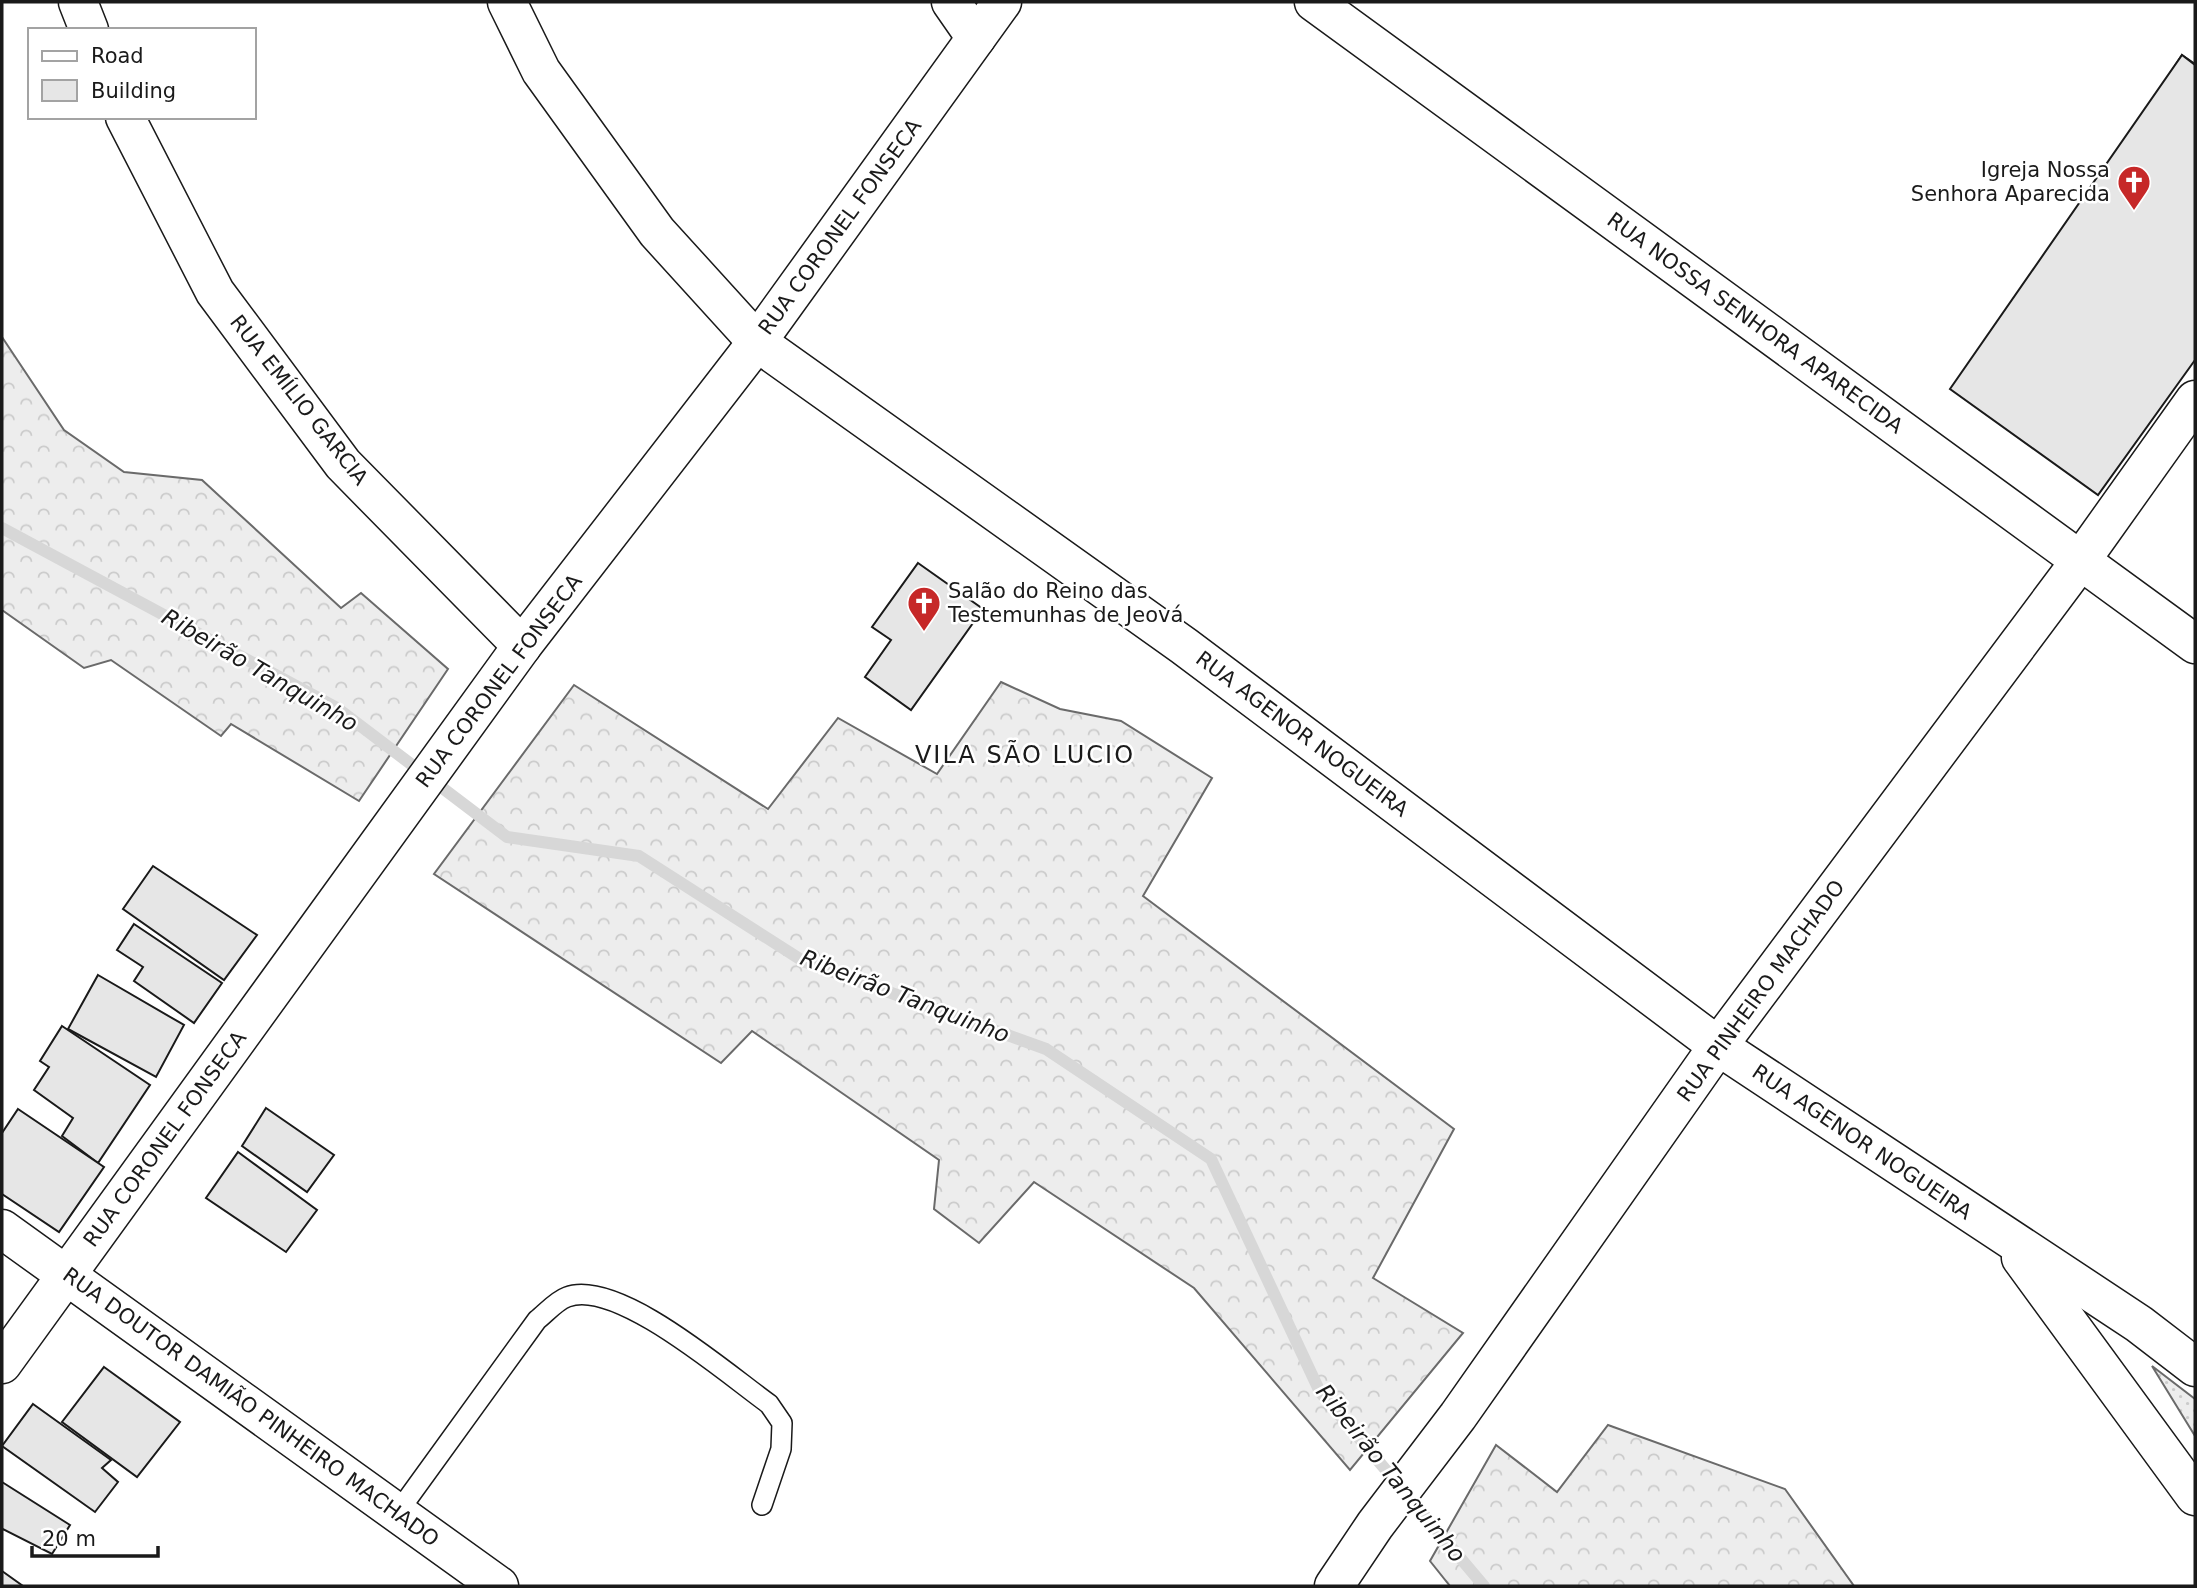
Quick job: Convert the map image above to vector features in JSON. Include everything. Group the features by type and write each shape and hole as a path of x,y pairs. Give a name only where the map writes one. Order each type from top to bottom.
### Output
{"street":[{"path":"78,2 88,28"},
{"name":"RUA AGENOR NOGUEIRA","path":"507,2 541,71 657,232 757,342 1184,646 1718,1046 2139,1324 2195,1367"},
{"path":"951,2 976,38"},
{"name":"RUA CORONEL FONSECA","path":"2,1364 522,646 757,342 1002,2"},
{"name":"RUA NOSSA SENHORA APARECIDA","path":"1314,2 2195,644"},
{"name":"RUA EMÍLIO GARCIA","path":"126,119 215,292 343,464 522,646"},
{"name":"RUA PINHEIRO MACHADO","path":"1334,1586 1375,1525 1458,1416 1718,1046 2081,560 2195,400"},
{"name":"RUA DOUTOR DAMIÃO PINHEIRO MACHADO","path":"2,1229 499,1586"},
{"path":"2008,1239 2195,1496"},
{"path":"2123,1396 2139,1324"}],"lane":[{"path":"398,1512 537,1320 566,1297 596,1294 626,1304 653,1321 769,1404 782,1423 781,1449 762,1505"}],"green space":[{"path":"2,337 64,430 124,472 202,480 341,608 361,593 448,669 359,801 231,724 221,736 111,660 84,668 2,610"},
{"path":"1001,682 1060,709 1121,721 1212,778 1143,896 1454,1129 1373,1278 1463,1333 1350,1470 1194,1288 1034,1182 979,1243 934,1209 939,1160 752,1031 721,1063 434,874 574,685 768,809 838,718 937,774"},
{"path":"2152,1366 2195,1399 2195,1436"},
{"path":"1608,1425 1785,1489 1854,1586 1450,1586 1430,1561 1496,1445 1557,1492"}],"building":[{"path":"2182,55 2195,64 2195,169 2184,187 2122,148"},
{"name":"Igreja Nossa Senhora Aparecida","path":"2182,55 2195,65 2195,360 2098,495 1950,389"},
{"name":"Salão do Reino das Testemunhas de Jeová","path":"918,563 983,609 911,710 865,677 891,640 872,627"},
{"path":"153,866 257,935 224,980 123,909"},
{"path":"134,924 222,983 194,1023 134,981 143,967 117,950"},
{"path":"98,975 184,1025 156,1077 68,1029"},
{"path":"62,1026 150,1085 98,1163 62,1136 73,1118 34,1090 49,1067 40,1061"},
{"path":"266,1108 334,1155 307,1192 242,1146"},
{"path":"18,1109 104,1167 59,1232 2,1194 2,1133"},
{"path":"238,1152 317,1210 286,1252 206,1198"},
{"path":"104,1367 180,1422 137,1477 62,1422"},
{"path":"33,1404 111,1460 102,1468 118,1482 95,1512 2,1446"},
{"path":"2,1482 70,1525 52,1554 3,1529 2,1531"},
{"path":"2,1571 23,1586 2,1586"}],"waterway":[{"name":"Ribeirão Tanquinho","path":"2,528 337,708 507,837 639,856 803,961 1046,1049 1211,1159 1320,1392 1484,1586"}],"place":[{"name":"Igreja Nossa Senhora Aparecida","path":"2134,212"},
{"name":"Salão do Reino das Testemunhas de Jeová","path":"924,633"}],"district":[{"name":"VILA SÃO LUCIO","path":"1025,755"}]}
